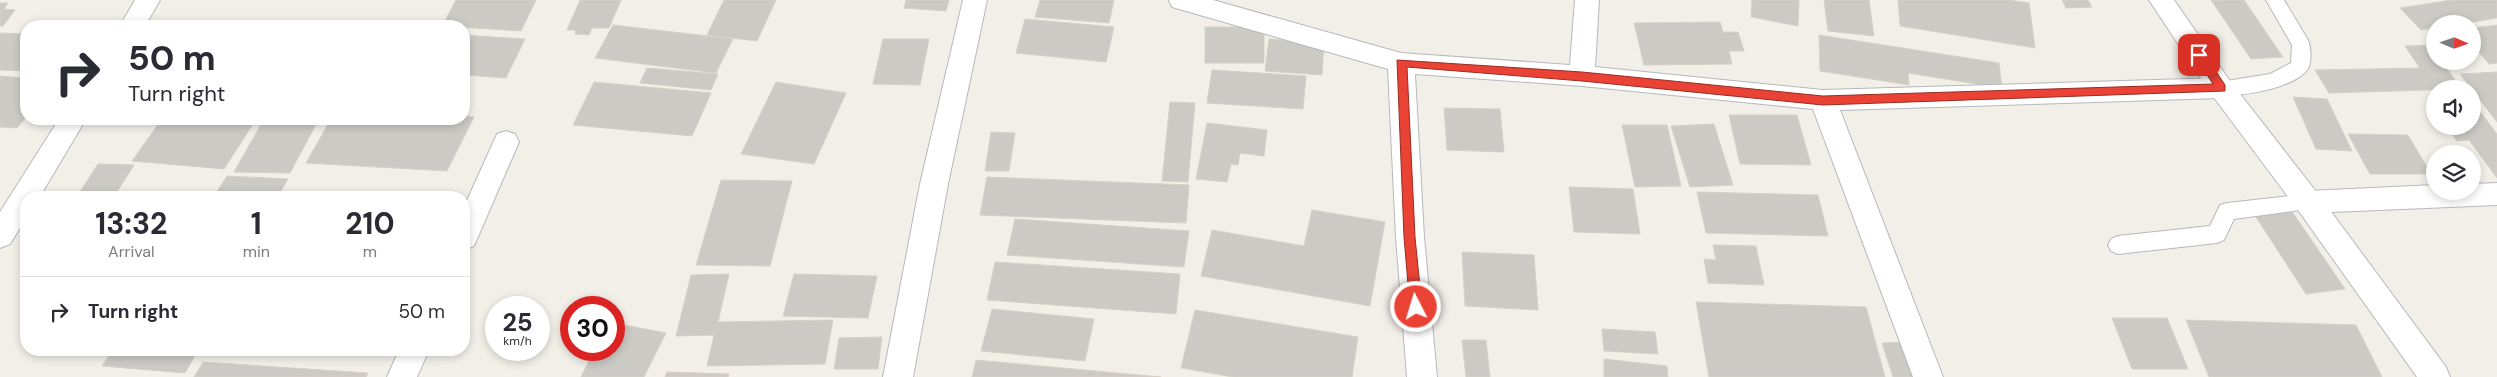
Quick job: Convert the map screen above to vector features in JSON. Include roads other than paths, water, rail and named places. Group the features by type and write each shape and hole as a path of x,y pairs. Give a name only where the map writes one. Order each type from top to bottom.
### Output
{"street":[{"path":"136,20 148,0"},
{"path":"898,377 934,184 975,0"},
{"path":"1181,0 1401,63 1582,76 1823,100 2222,88"},
{"path":"1582,76 1588,0"},
{"path":"2161,0 2222,88 2308,202 2435,377"},
{"path":"1401,63 1410,237 1422,377"},
{"path":"1823,100 1928,377"},
{"path":"28,191 69,125"},
{"path":"470,224 506,142"},
{"path":"2308,202 2497,194"},
{"path":"0,236 20,204"},
{"path":"402,377 411,356"}],"lane":[{"path":"2222,88 2248,86 2288,76 2300,66 2301,45 2275,0"},
{"path":"2118,245 2217,234 2227,211 2308,202"}]}
